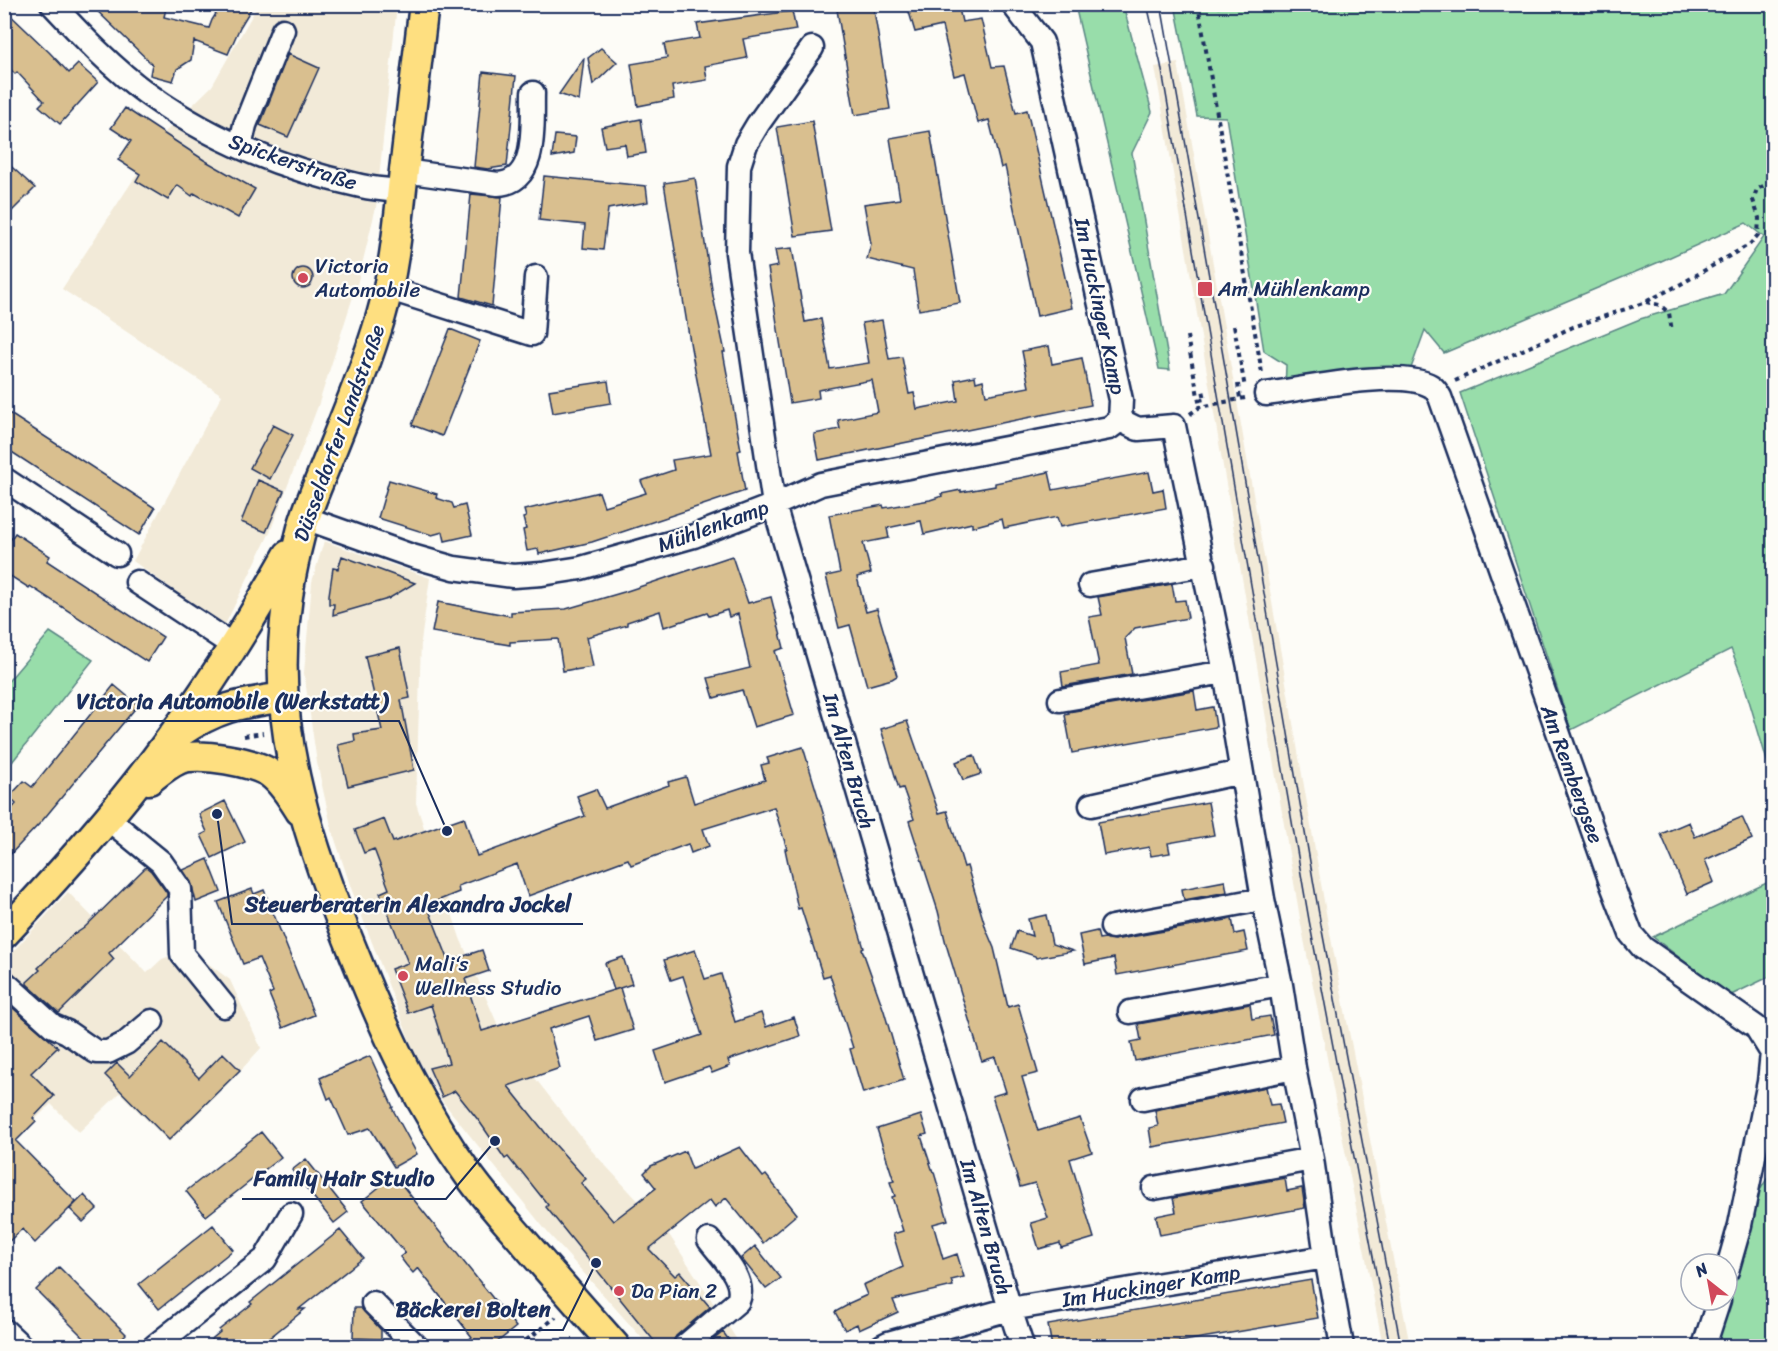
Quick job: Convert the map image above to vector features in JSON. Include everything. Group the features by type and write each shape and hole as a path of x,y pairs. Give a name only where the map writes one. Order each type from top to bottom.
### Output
{"main road":[{"name":"Düsseldorfer Landstraße","path":"423,4 397,243 381,316 303,523 292,574 285,620 282,672 291,752 313,847 338,915 393,1047 415,1091 470,1177 615,1347"},
{"path":"4,934 113,811 170,739 234,646 268,590 303,523"},
{"path":"170,739 214,712 239,704 284,697"},
{"path":"113,811 164,768 182,758 209,757 249,764 271,773 306,818"}],"street":[{"name":"Spickerstraße","path":"52,4 92,47 148,94 201,129 260,156 363,187 403,181 506,183 516,177 525,167 531,151 533,93"},
{"name":"Im Huckinger Kamp","path":"882,1347 888,1343 1010,1309 1326,1257 1312,1159 1263,899 1225,672 1174,426 1138,429 1120,420 1121,400 1042,42 1015,7"},
{"path":"240,147 245,125 283,30"},
{"name":"Im Alten Bruch","path":"812,48 758,124 746,144 739,166 737,253 774,505 1022,1347"},
{"path":"387,288 532,334 536,277"},
{"path":"1266,394 1366,380 1407,379 1433,387 1436,391"},
{"name":"Am Rembergsee","path":"1436,391 1631,934 1643,948 1768,1033 1772,1053 1768,1082 1740,1225 1732,1252"},
{"name":"Mühlenkamp","path":"303,523 444,565 513,576 542,574 581,568 694,536 821,484 1109,428 1120,420"},
{"path":"4,479 117,554"},
{"path":"1090,585 1204,565"},
{"path":"137,582 234,646"},
{"path":"1060,700 1225,672"},
{"path":"1091,805 1241,772"},
{"path":"113,811 161,862 180,889 182,954 224,1006"},
{"path":"1112,927 1263,899"},
{"path":"4,982 53,1026 67,1032 96,1052 108,1052 126,1043 152,1021"},
{"path":"1130,1012 1281,985"},
{"path":"1143,1099 1294,1068"},
{"path":"1155,1188 1312,1159"},
{"path":"155,1347 265,1259 291,1214"},
{"path":"685,1347 738,1301 741,1294 740,1284 735,1275 709,1240"},
{"path":"1326,1257 1342,1347"},
{"path":"372,1303 416,1347"},
{"path":"1704,1347 1715,1312"},
{"path":"4,1330 21,1347"}],"path":[{"path":"1198,4 1266,394"},
{"path":"1436,391 1574,327 1646,302 1750,244 1758,235 1759,218 1753,200 1757,189 1773,181"},
{"path":"1646,302 1660,304 1669,313 1672,331"},
{"path":"1187,336 1200,407 1247,398 1234,326"},
{"path":"1238,384 1240,399"},
{"path":"1199,400 1205,399 1203,390"},
{"path":"519,1347 575,1301"}],"shaded area":[{"path":"258,5 397,5 376,207 358,281 318,406 270,532 224,627 133,561 222,395 62,289 163,134 212,86"},
{"path":"1178,63 1327,918 1410,1346 1383,1346 1301,924 1155,67"},
{"path":"324,541 430,578 421,641 416,803 460,938 503,1037 592,1151 668,1233 741,1346 649,1346 548,1233 443,1102 415,1054 351,888 332,830 317,763 304,673 312,582"},
{"path":"68,892 147,973 162,959 189,949 230,980 261,1048 169,1142 120,1093 79,1132 51,1104 5,1149 5,960"}],"green space":[{"path":"1234,4 1773,5 1773,781 1742,677 1731,649 1571,730 1460,393 1640,319 1724,294 1764,237 1746,223 1444,353 1425,330 1407,379 1285,392 1286,365 1264,351 1226,117 1197,116 1175,5 1218,5 1218,8"},
{"path":"1075,5 1123,5 1152,112 1132,153 1170,370 1159,369"},
{"path":"50,632 93,660 5,771 5,685"},
{"path":"1773,880 1773,975 1729,996 1653,937"},
{"path":"1773,1169 1773,1346 1708,1346 1722,1312 1739,1312 1739,1252 1736,1252 1749,1208"}],"building":[{"path":"90,4 167,4 164,17 209,28 222,4 254,4 240,27 228,54 194,41 191,60 177,69 173,81 150,75 152,64"},
{"path":"836,4 873,4 890,109 855,115"},
{"path":"942,4 958,4 962,22 981,19 992,67 1004,66 1016,113 1027,110 1072,308 1037,316 1005,166 1001,168 989,120 978,123 965,73 954,76 942,26 915,32 909,12"},
{"path":"4,9 69,73 78,64 98,82 60,124 39,106 44,101 17,72 15,74 4,63"},
{"path":"792,11 796,30 743,39 747,58 705,66 707,80 672,86 674,99 638,106 631,64 667,58 664,44 700,38 697,24"},
{"path":"601,48 617,62 593,85 588,58"},
{"path":"288,54 319,68 288,137 260,125"},
{"path":"584,58 579,101 559,94"},
{"path":"483,72 516,76 507,166 488,169 474,167"},
{"path":"125,108 204,160 255,189 238,218 194,193 192,196 177,185 168,200 136,181 140,174 118,160 131,141 111,128"},
{"path":"641,119 646,153 627,156 625,144 605,147 601,127"},
{"path":"812,121 831,231 795,236 777,127"},
{"path":"930,131 960,303 919,310 913,270 867,259 871,244 864,204 900,199 890,138"},
{"path":"555,135 576,137 574,153 552,157"},
{"path":"4,160 35,188 4,219"},
{"path":"544,176 646,186 648,202 608,209 603,250 583,248 585,225 539,220"},
{"path":"695,178 713,296 741,450 738,451 745,491 592,542 539,554 538,549 527,551 523,530 526,529 523,518 526,517 524,510 599,492 604,506 646,493 641,481 674,470 672,460 711,454 664,183"},
{"path":"471,194 502,197 492,306 461,297"},
{"path":"792,248 805,322 821,319 830,369 869,363 862,323 882,320 889,359 902,357 909,394 914,393 917,409 958,401 955,380 975,376 976,382 983,380 986,395 1029,387 1022,351 1049,346 1052,364 1082,358 1091,405 819,460 814,434 840,429 838,420 878,412 872,380 818,390 819,398 790,403 768,268 778,266 775,250"},
{"name":"Victoria Automobile","path":"299,268 307,268 313,274 313,282 307,288 299,288 293,282 293,274"},
{"path":"450,329 480,341 442,436 412,425"},
{"path":"608,381 611,403 553,413 549,390"},
{"path":"4,410 155,508 139,535 4,447"},
{"path":"273,425 293,435 270,479 250,468"},
{"path":"1049,472 1053,490 1149,472 1153,491 1163,489 1166,508 1060,527 1057,517 1004,528 1002,519 972,527 972,523 924,534 921,521 887,528 889,538 863,543 871,573 857,577 866,612 877,609 897,676 867,686 850,625 839,628 826,576 840,573 829,515 883,505 884,508 930,500 942,496 941,494 995,486 995,483"},
{"path":"258,480 284,491 266,532 241,522"},
{"path":"389,480 437,494 436,498 452,503 454,508 465,505 472,535 445,541 443,532 432,535 378,518"},
{"path":"15,533 50,556 47,561 163,637 147,662 30,586 29,588 4,572 4,549"},
{"path":"342,556 415,583 388,599 333,615 334,604 329,604 329,595 333,568 338,569"},
{"path":"732,556 748,603 771,597 784,648 775,651 794,715 754,727 742,690 714,698 708,678 750,668 738,614 729,617 727,610 709,616 707,613 664,627 660,611 627,622 627,625 587,637 593,667 563,671 558,639 510,642 510,645 432,632 438,602 511,616 511,612 566,609"},
{"path":"1172,584 1175,601 1185,600 1188,618 1135,628 1125,638 1132,674 1063,686 1061,672 1099,665 1089,617 1102,615 1098,597"},
{"path":"400,648 410,698 401,700 414,770 348,786 338,745 355,741 354,734 382,730 365,656"},
{"path":"114,685 138,705 42,821 4,861 4,817 16,804 9,797 24,781 32,787"},
{"path":"1194,691 1197,710 1213,707 1216,727 1072,753 1065,715 1069,714 1068,712"},
{"path":"907,721 939,813 947,811 964,867 967,866 994,948 1008,1007 1018,1004 1038,1073 1022,1077 1038,1131 1080,1118 1092,1152 1070,1159 1094,1238 1061,1248 1060,1243 1039,1249 1031,1223 1048,1218 1035,1183 1020,1187 992,1096 1006,1092 995,1057 982,1061 981,1059 909,821 914,819 903,788 899,789 881,729"},
{"path":"803,747 864,948 862,949 884,1011 904,1080 863,1093 850,1049 853,1048 830,975 823,977 801,908 798,909 785,849 787,849 774,807 703,829 709,846 691,853 688,844 631,865 628,859 528,896 517,864 458,886 459,892 427,905 449,961 482,950 489,971 465,979 482,1031 620,988 633,1030 597,1041 589,1016 549,1029 560,1068 508,1086 586,1179 581,1183 613,1221 656,1188 644,1173 651,1166 685,1151 692,1169 740,1147 763,1177 766,1175 797,1214 763,1243 726,1198 715,1207 710,1200 649,1249 675,1276 680,1272 710,1307 676,1336 668,1347 659,1347 546,1207 548,1205 521,1171 508,1157 505,1159 455,1091 442,1097 429,1068 449,1063 431,1005 408,1013 391,969 408,963 380,893 389,889 374,849 364,853 355,830 384,819 393,842 464,817 477,856 585,816 577,796 596,789 605,808 686,777 694,803 765,780 761,765 769,763 767,758"},
{"path":"974,755 981,774 963,780 956,762"},
{"path":"225,801 245,842 212,858 201,835 207,832 199,814"},
{"path":"1208,802 1214,835 1168,843 1170,853 1151,856 1149,847 1104,855 1098,822"},
{"path":"1742,817 1752,839 1705,860 1714,882 1687,894 1661,834 1689,822 1695,837"},
{"path":"208,859 221,892 196,902 191,882 183,870"},
{"path":"146,867 167,896 109,953 114,959 59,1013 27,982 74,933 84,928"},
{"path":"1225,881 1227,892 1184,900 1182,889"},
{"path":"252,889 254,894 264,890 314,1015 283,1028 269,994 273,992 259,958 243,964 218,902"},
{"path":"1046,915 1052,944 1073,951 1036,958 1011,948 1017,931 1032,936 1028,919"},
{"path":"1232,919 1235,934 1244,932 1248,951 1117,975 1114,958 1085,964 1079,935 1097,931 1099,939 1114,940"},
{"path":"695,950 705,979 721,974 735,1022 761,1013 766,1027 794,1017 800,1036 728,1060 730,1066 712,1073 709,1067 665,1082 655,1051 702,1035 683,976 671,980 664,960"},
{"path":"623,957 632,984 614,990 605,963"},
{"path":"7,1003 58,1047 31,1073 54,1096 33,1118 36,1121 16,1141 76,1202 35,1243 22,1229 4,1246 4,1006"},
{"path":"1250,1004 1252,1019 1270,1016 1274,1035 1135,1061 1131,1042 1141,1040 1138,1024"},
{"path":"163,1042 199,1078 223,1053 240,1070 169,1140 105,1075 117,1063 130,1076"},
{"path":"370,1056 392,1108 417,1154 394,1167 370,1128 348,1135 331,1097 328,1099 320,1078"},
{"path":"1266,1087 1270,1105 1279,1104 1283,1123 1152,1147 1149,1128 1158,1126 1155,1110"},
{"path":"921,1115 927,1134 921,1136 948,1220 933,1224 943,1259 957,1254 964,1277 951,1280 953,1286 893,1300 898,1312 859,1330 857,1324 845,1330 835,1312 867,1295 863,1285 903,1267 893,1234 903,1231 892,1197 895,1196 890,1182 894,1181 877,1129"},
{"path":"261,1132 281,1157 206,1216 186,1191"},
{"path":"306,1159 348,1212 334,1223 292,1170"},
{"path":"394,1175 516,1327 491,1347 460,1347 472,1337 418,1268 413,1273 406,1265 400,1257 405,1253 362,1201"},
{"path":"1285,1178 1287,1191 1302,1188 1305,1208 1160,1235 1156,1216 1176,1212 1173,1198"},
{"path":"84,1195 97,1209 83,1222 70,1209"},
{"path":"213,1225 233,1250 159,1309 139,1284"},
{"path":"340,1230 363,1258 299,1309 305,1309 258,1347 202,1347 220,1332 219,1330 252,1304 250,1302"},
{"path":"755,1246 781,1278 766,1289 741,1258"},
{"path":"59,1267 126,1334 113,1347 93,1347 36,1290"},
{"path":"1311,1280 1318,1318 1149,1347 1052,1347 1048,1325"},
{"path":"354,1308 361,1308 381,1330 381,1339 353,1338"},
{"path":"723,1332 734,1347 709,1347 707,1345"}],"tram line":[{"path":"1147,4 1161,65 1309,920 1390,1346"},
{"path":"1161,4 1320,920 1401,1346"}],"place":[{"name":"Victoria Automobile","path":"303,278"},
{"name":"Am Mühlenkamp","path":"1205,289"},
{"name":"Steuerberaterin Alexandra Jockel","path":"217,814"},
{"name":"Victoria Automobile (Werkstatt)","path":"447,831"},
{"name":"Mali‘s Wellness Studio","path":"403,976"},
{"name":"Family Hair Studio","path":"495,1141"},
{"name":"Bäckerei Bolten","path":"596,1263"},
{"name":"Da Pian 2","path":"619,1291"}]}
